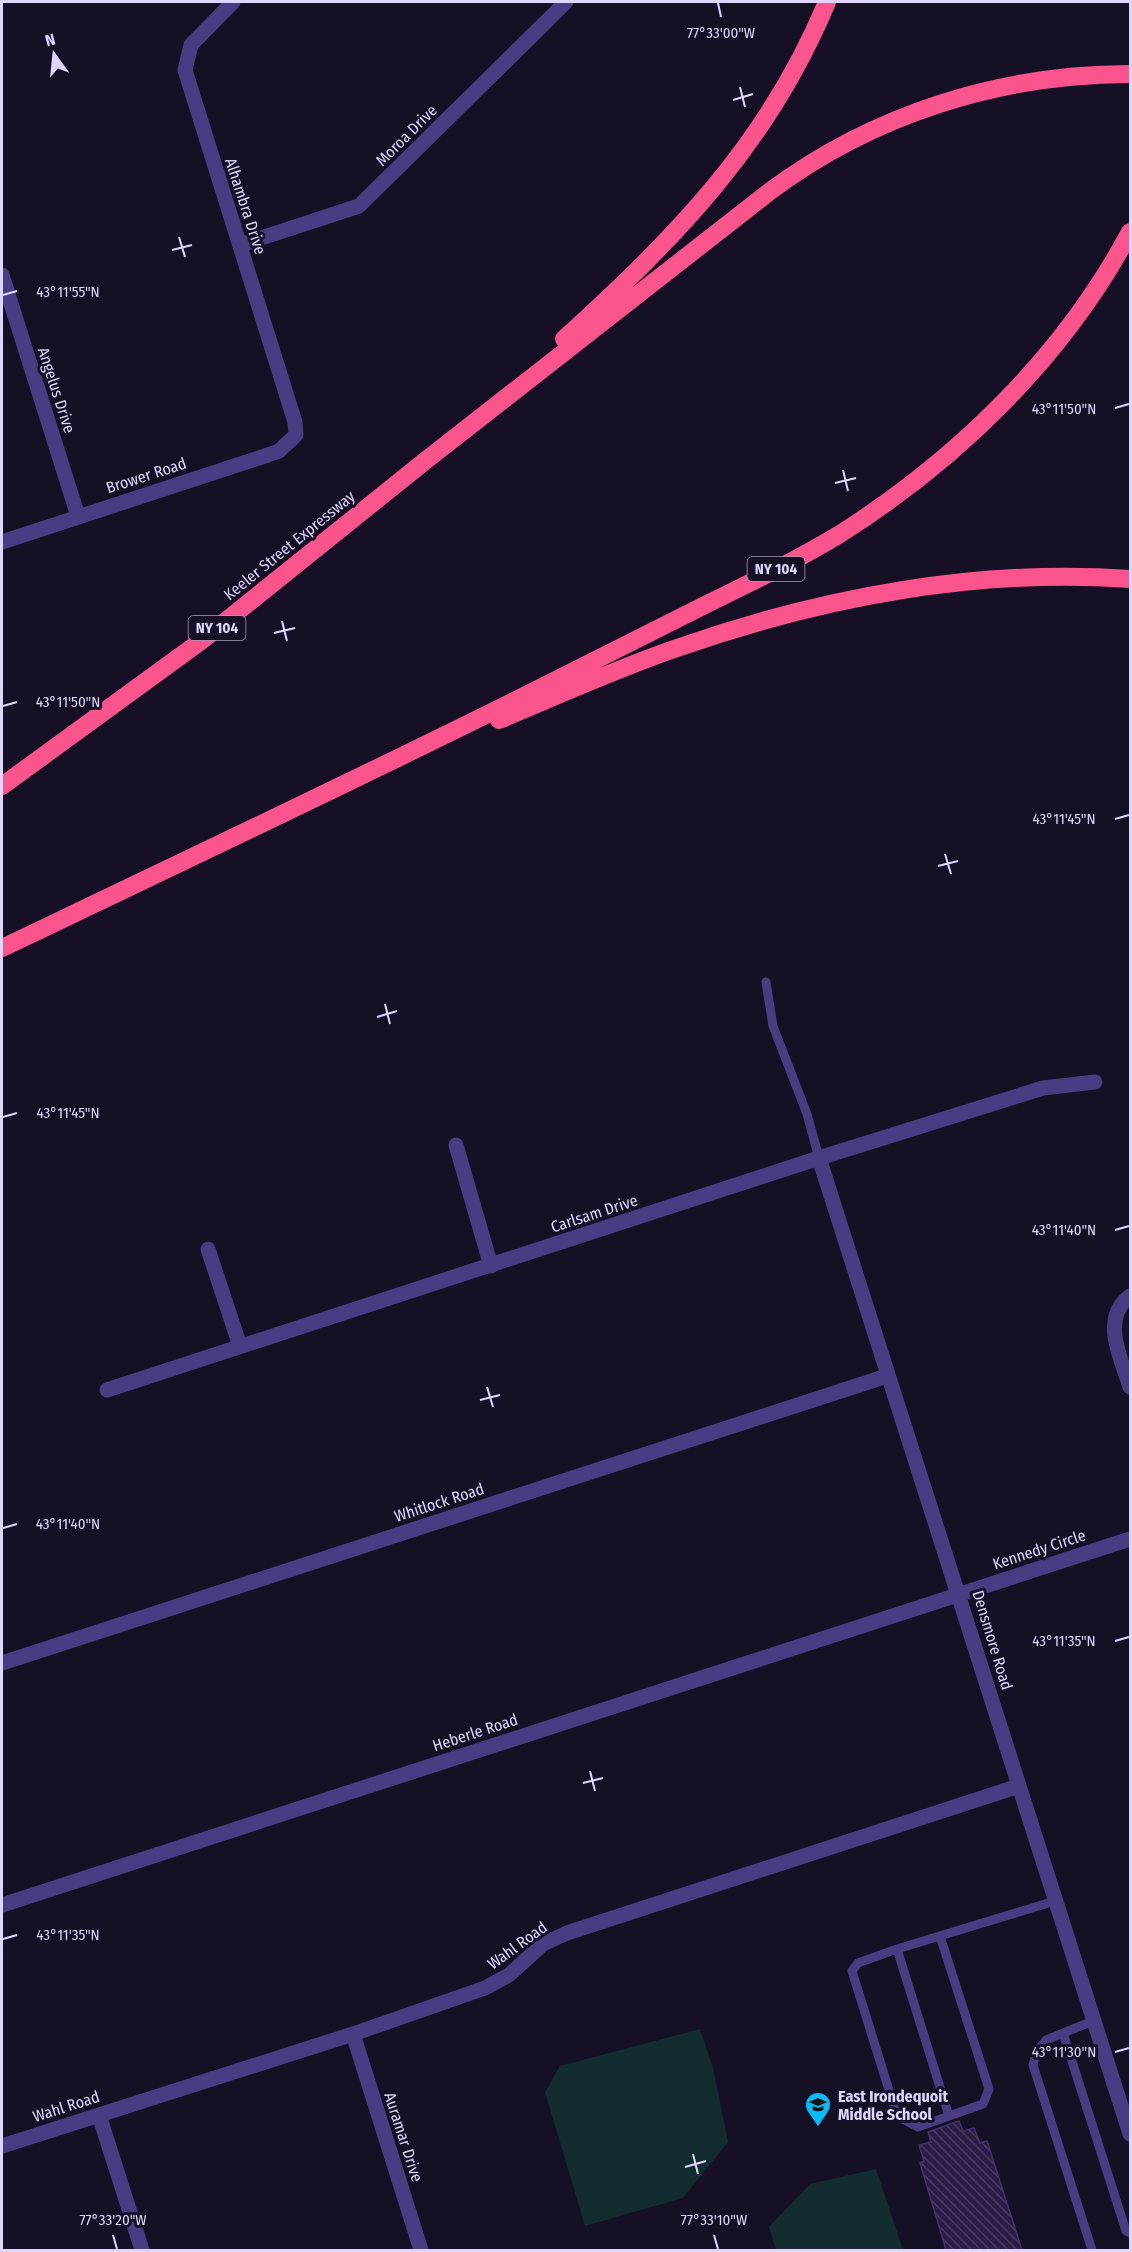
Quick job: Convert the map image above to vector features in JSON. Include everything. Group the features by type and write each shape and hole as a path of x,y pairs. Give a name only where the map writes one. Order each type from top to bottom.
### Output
{"highway":[{"name":"NY 104","path":"425,461 566,337 649,260 695,211 743,152 780,96 803,56 827,2"},
{"path":"425,461 769,192 837,148 910,114 972,94 1051,78 1131,74"},
{"name":"NY 104","path":"2,948 332,791 757,579 830,539 891,499 942,460 1017,387 1072,322 1131,232"},
{"name":"Keeler Street Expressway","path":"2,786 201,641 425,461"},
{"path":"332,791 620,669 699,640 779,617 860,598 964,583 1047,577 1131,579"}],"street":[{"name":"Alhambra Drive","path":"233,2 191,45 185,70 295,422 296,435"},
{"name":"Moroa Drive","path":"240,245 359,206 566,2"},
{"name":"Angelus Drive","path":"2,275 78,516"},
{"name":"Brower Road","path":"2,542 279,450 296,435"},
{"name":"Carlsam Drive","path":"107,1390 819,1158 1042,1088 1095,1082"},
{"path":"456,1145 491,1266"},
{"name":"Densmore Road","path":"819,1158 1131,2134"},
{"path":"208,1249 240,1346"},
{"path":"1131,1296 1120,1305 1115,1316 1114,1329 1131,1387"},
{"name":"Whitlock Road","path":"2,1663 887,1376"},
{"name":"Kennedy Circle","path":"959,1593 1131,1539"},
{"name":"Heberle Road","path":"2,1905 959,1593"},
{"name":"Wahl Road","path":"2,2146 353,2034 497,1983 509,1975 533,1951 567,1933 1019,1785"},
{"name":"Auramar Drive","path":"353,2034 421,2250"},
{"path":"99,2115 142,2250"}],"lane":[{"path":"766,982 773,1026 807,1114 819,1158"},
{"path":"940,1936 989,2089 983,2104 918,2127 897,2116 852,1971 858,1963 897,1949 1055,1901"},
{"path":"897,1949 949,2116"},
{"path":"1092,2250 1033,2065 1037,2050 1046,2040 1093,2021"},
{"path":"1063,2033 1126,2231 1131,2233"}],"green space":[{"path":"700,2029 713,2068 728,2142 683,2198 585,2226 545,2092 560,2066"},
{"path":"876,2169 903,2250 776,2250 769,2227 810,2184"}],"building":[{"name":"East Irondequoit Middle School","path":"959,2121 963,2131 974,2128 980,2143 987,2141 1022,2250 946,2250 920,2163 924,2161 919,2145 931,2142 928,2132"}],"place":[{"name":"East Irondequoit Middle School","path":"818,2128"}]}
